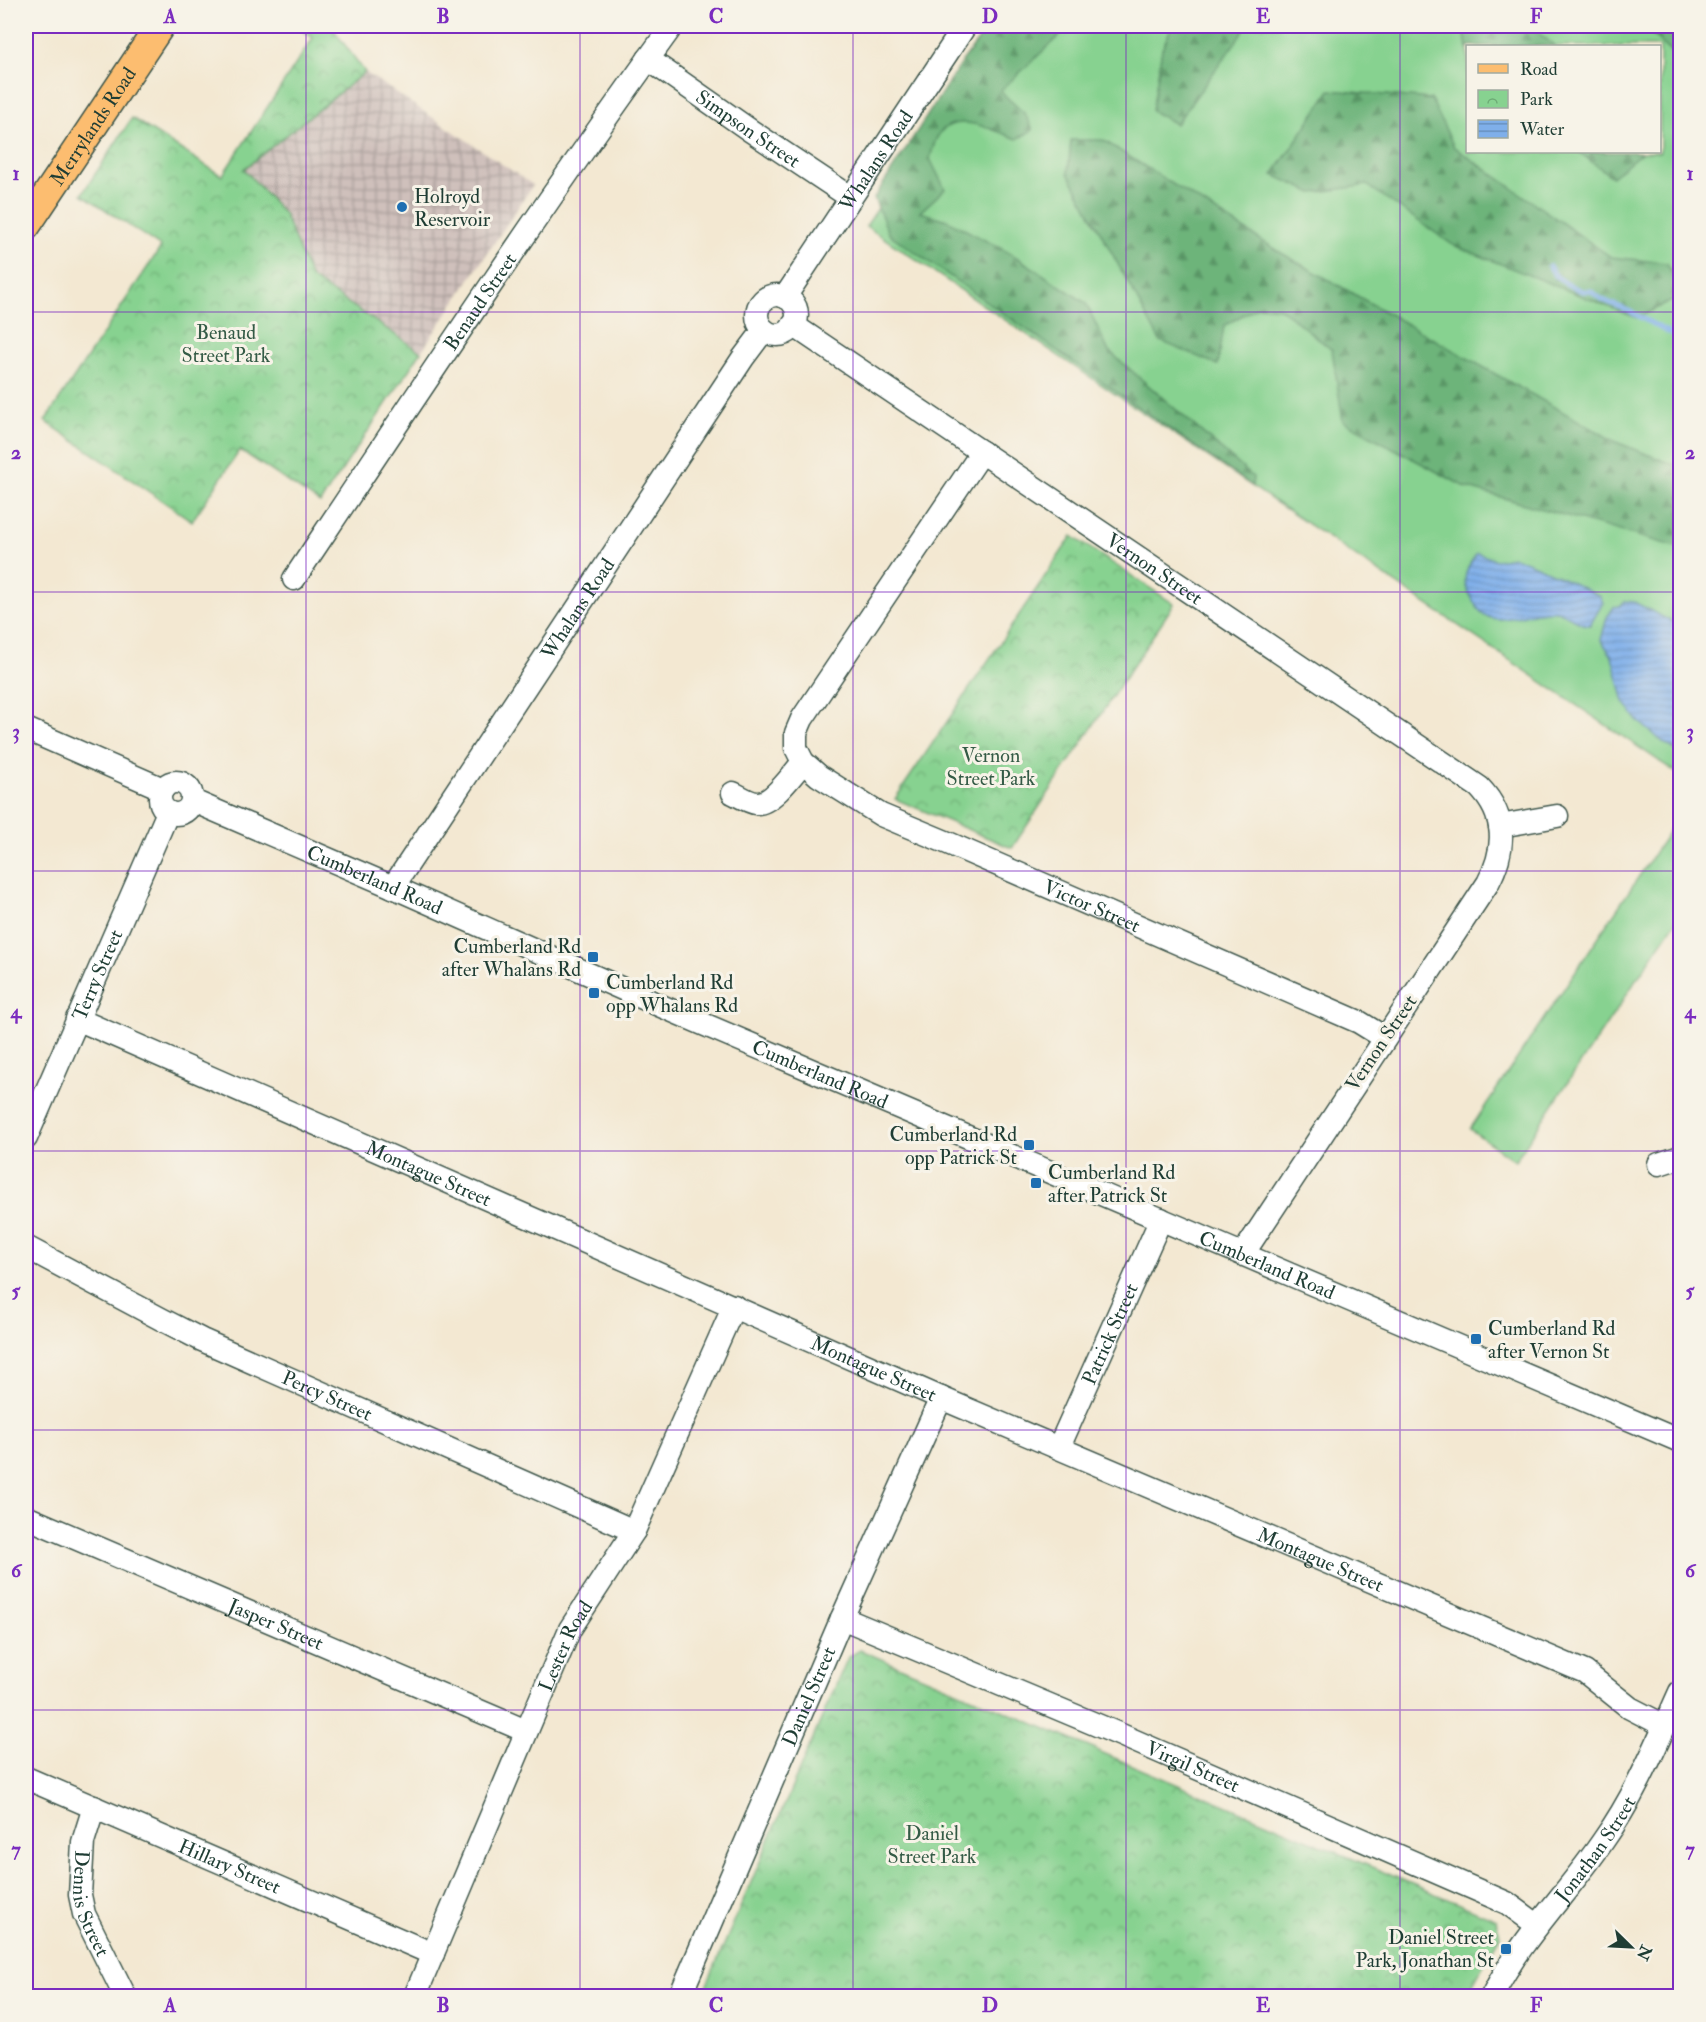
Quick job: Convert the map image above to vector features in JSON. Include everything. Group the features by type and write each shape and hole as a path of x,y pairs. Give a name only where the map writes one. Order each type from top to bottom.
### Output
{"main road":[{"name":"Merrylands Road","path":"26,226 160,26"}],"street":[{"name":"Benaud Street","path":"294,579 614,106 672,26"},
{"name":"Whalans Road","path":"785,297 964,26"},
{"name":"Simpson Street","path":"648,59 850,197"},
{"path":"779,295 785,297 796,311 793,325 789,330 780,334 764,330 757,319 759,306 769,297 779,295"},
{"name":"Vernon Street","path":"793,325 1479,787 1493,804 1500,826 1500,856 1488,883 1243,1254"},
{"name":"Whalans Road","path":"393,887 743,358 764,330"},
{"path":"733,793 756,803 764,801 785,784 803,762 795,741 802,718 982,452"},
{"path":"26,729 163,789"},
{"name":"Victor Street","path":"803,762 819,776 890,820 948,843 1359,1022 1385,1038"},
{"path":"171,782 182,783 191,790 193,801 182,813 168,812 161,803 163,789 171,782"},
{"name":"Cumberland Road","path":"193,801 661,1006 1680,1441"},
{"name":"Terry Street","path":"26,1138 168,812"},
{"path":"1500,826 1557,816"},
{"name":"Montague Street","path":"77,1019 942,1398 1584,1672 1630,1708 1665,1726"},
{"path":"1659,1164 1680,1157"},
{"name":"Patrick Street","path":"1059,1447 1161,1219"},
{"name":"Percy Street","path":"26,1247 202,1340 634,1531"},
{"name":"Lester Road","path":"415,1996 573,1625 634,1531 734,1306"},
{"name":"Daniel Street","path":"680,1996 842,1618 942,1398"},
{"name":"Jasper Street","path":"26,1517 526,1731"},
{"name":"Virgil Street","path":"842,1618 1121,1735 1507,1903 1537,1925"},
{"name":"Jonathan Street","path":"1492,1996 1510,1963 1537,1925 1615,1824 1642,1776 1680,1692"},
{"name":"Hillary Street","path":"26,1778 433,1954"},
{"name":"Dennis Street","path":"94,1807 82,1842 81,1902 84,1914 125,1996"}],"shaded area":[{"path":"365,72 533,185 421,352 311,278 284,214 244,169"}],"green space":[{"name":"Benaud Street Park","path":"295,26 331,26 365,72 244,169 284,214 311,278 421,352 320,503 240,450 192,521 45,421 161,247 82,194 132,118 222,176 313,38"},
{"path":"989,26 1070,26 1000,91 1025,114 1033,130 1017,139 975,124 954,124 945,128 937,138 930,159 945,189 920,212 947,220 1015,256 1086,303 1108,350 1253,477 1252,486 889,234 874,198 963,60"},
{"path":"1000,26 1680,26 1680,775 866,226"},
{"path":"1172,26 1245,26 1243,32 1176,124 1152,111 1162,49"},
{"path":"1454,26 1529,26 1554,45 1466,45 1465,35"},
{"path":"1643,26 1680,26 1680,60"},
{"path":"1330,90 1431,99 1454,147 1611,257 1667,263 1680,297 1637,318 1453,245 1367,185 1313,193 1273,175"},
{"path":"1071,140 1103,140 1283,254 1616,442 1680,467 1680,548 1465,487 1343,421 1332,350 1280,308 1258,306 1224,326 1218,365 1160,341 1068,173"},
{"path":"1580,153 1641,153 1612,177"},
{"name":"Vernon Street Park","path":"1072,536 1174,604 1012,848 895,799"},
{"path":"1680,815 1680,915 1515,1161 1470,1129"},
{"name":"Daniel Street Park","path":"860,1650 1497,1920 1500,1936 1466,1996 702,1996 848,1657"}],"water":[{"path":"1477,553 1496,560 1514,557 1537,566 1600,596 1603,603 1590,625 1556,611 1537,612 1506,619 1487,617 1477,608 1465,584 1468,568"},
{"path":"1625,601 1634,602 1680,626 1680,753 1638,721 1624,702 1612,656 1601,640 1607,617 1614,607 1620,606"}],"waterway":[{"path":"1549,266 1556,276 1567,284 1582,291 1591,291 1601,299 1673,335"}],"place":[{"name":"Holroyd Reservoir","path":"402,207"},
{"name":"Cumberland Rd after Whalans Rd","path":"593,957"},
{"name":"Cumberland Rd opp Whalans Rd","path":"594,993"},
{"name":"Cumberland Rd opp Patrick St","path":"1029,1145"},
{"name":"Cumberland Rd after Patrick St","path":"1036,1183"},
{"name":"Cumberland Rd after Vernon St","path":"1476,1339"},
{"name":"Daniel Street Park, Jonathan St","path":"1506,1949"}]}
